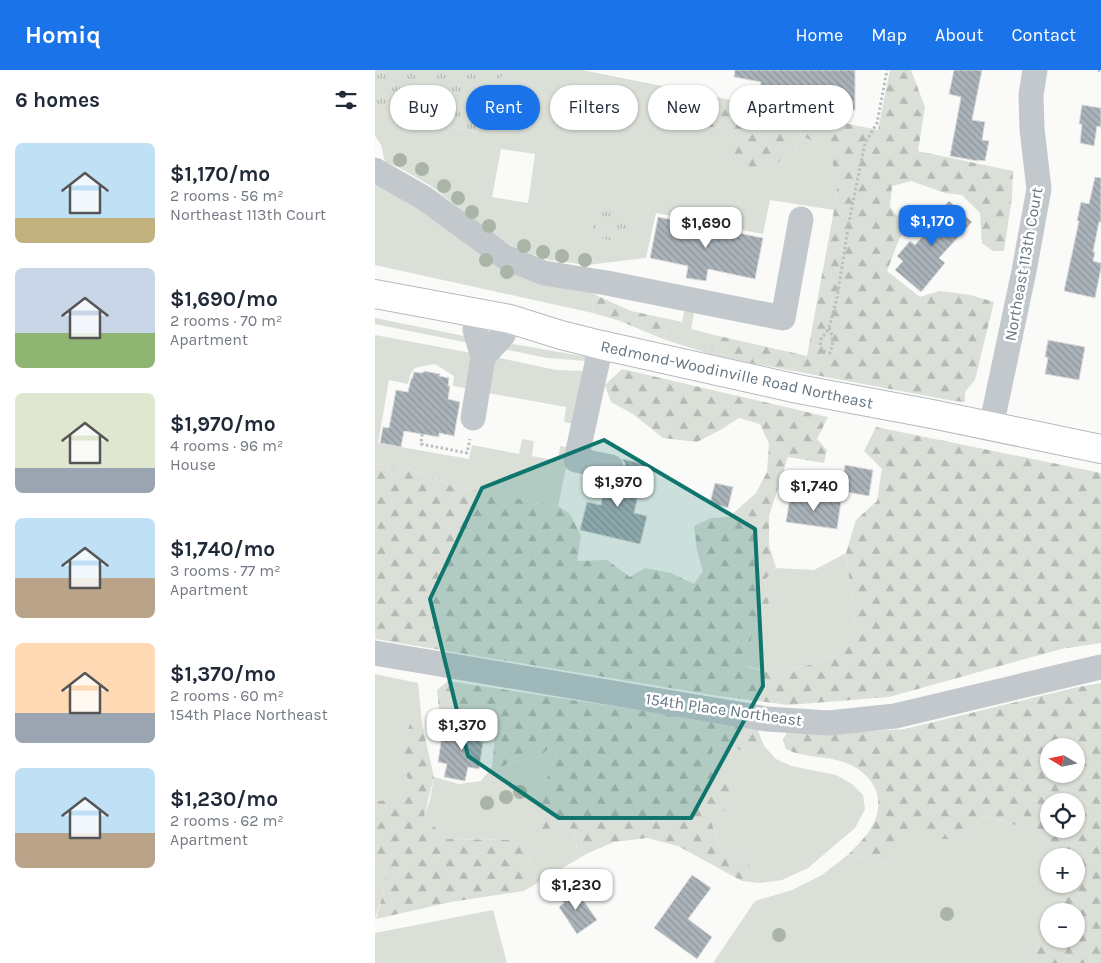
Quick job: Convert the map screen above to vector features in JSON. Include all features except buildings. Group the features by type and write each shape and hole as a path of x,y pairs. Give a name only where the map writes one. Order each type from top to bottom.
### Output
{"main road":[{"name":"Redmond-Woodinville Road Northeast","path":"375,294 510,319 601,345 798,389 1101,449"}],"street":[{"name":"Northeast 113th Court","path":"991,427 1024,272 1039,189 1032,129 1031,95 1035,70"},
{"path":"375,170 424,198 505,257 544,273 607,283 783,318 801,219"},
{"path":"473,418 483,357 475,330 477,312"},
{"path":"483,357 503,335 510,319"},
{"path":"601,345 576,460 611,467"},
{"name":"154th Place Northeast","path":"375,653 767,718 829,722 895,716 1101,667"}],"path":[{"path":"829,328 833,345 829,353 823,351 820,346 821,339 829,328 837,298 849,222 865,142 877,123 887,70"},
{"path":"422,434 421,444 467,453 473,418"}],"highlighted area":[{"path":"604,440 755,529 763,686 691,818 559,818 468,756 430,599 482,488"}],"green space":[{"path":"375,70 503,70 500,85 466,85 466,130 490,130 489,135 456,128 456,85 390,85 390,114 375,111"},
{"path":"503,70 582,70 657,85 648,85 648,130 719,130 719,128 727,128 735,138 777,164 804,137 828,148 838,179 834,210 770,200 763,234 656,213 646,258 587,265 549,260 517,249 484,228 431,186 398,167 385,162 381,145 375,136 375,111 390,114 390,130 456,130 456,128 489,135 490,130 540,130 540,85 500,85","holes":["501,149 535,154 528,203 492,197"]},
{"path":"890,70 911,70 925,107 918,151 1013,171 1012,197 1004,251 993,251 982,243 980,213 962,195 945,193 911,181 892,186 890,207 906,227 887,271 920,297 939,291 971,295 994,302 975,380 965,392 965,402 719,357 710,346 710,334 807,356 838,179 827,148 804,137 777,164 745,171 728,146 735,138 727,128 719,128 719,98 729,100 729,130 853,130 853,125 878,130"},
{"path":"375,181 600,297 592,301 593,313 375,265"},
{"path":"597,209 636,218 630,246 590,235"},
{"path":"600,297 631,311 682,322 666,329 663,339 620,321 593,313 592,301"},
{"path":"685,307 695,309 691,329 710,334 710,346 719,357 663,339 666,329 682,322"},
{"path":"375,318 469,337 474,344 375,324"},
{"path":"375,335 477,354 471,389 453,386 454,376 435,364 415,368 410,375 408,384 389,380 378,443 469,459 472,445 519,454 522,439 534,441 532,456 558,461 560,446 570,448 558,506 456,487 403,467 375,464"},
{"path":"513,344 588,357 587,361 547,358 503,349"},
{"path":"500,358 556,370 585,371 574,424 564,422 566,407 488,393 494,361"},
{"path":"622,369 828,417 817,439 827,450 824,463 788,457 769,516 769,545 776,568 764,581 769,603 752,634 747,667 775,673 813,664 845,651 855,622 846,553 856,520 877,501 882,469 864,451 876,427 1101,473 1101,643 1061,649 889,697 788,705 712,695 375,639 375,464 403,467 456,487 558,506 570,514 581,536 577,561 607,560 630,577 645,568 671,573 694,584 703,571 697,551 694,526 711,518 729,517 756,493 767,472 769,444 760,424 739,418 697,442 663,438 633,414 611,402 605,385"},
{"path":"846,553 855,622 845,651 813,664 775,673 747,666 752,634 769,603 764,581 776,568 814,570"},
{"path":"375,674 418,683 422,724 410,724 398,753 409,782 398,798 379,801 375,800"},
{"path":"448,681 757,728 764,746 745,751 714,744 710,763 734,780 735,803 711,821 719,846 747,861 760,883 742,881 678,846 647,838 614,842 588,853 577,849 574,830 558,822 544,832 535,824 543,790 556,753 549,748 537,759 511,761 501,768 492,767 495,735 487,721 439,709 437,690"},
{"path":"1101,683 1101,963 1034,963 1040,937 1040,948 1085,948 1085,903 1063,903 1069,893 1085,893 1085,848 1058,848 1043,838 1085,838 1085,793 1040,793 1040,836 1029,829 985,816 962,840 926,838 914,830 886,864 849,854 866,835 876,818 878,798 871,781 856,768 846,763 786,749 783,740 787,732 839,733 905,729"},
{"path":"410,724 422,724 434,777 424,816 446,839 511,840 531,849 524,891 451,902 376,919 383,893 386,861 375,856 375,800 398,798 409,782 398,753"},
{"path":"714,744 745,751 764,746 776,759 791,766 836,775 852,784 863,795 865,809 855,828 808,868 782,880 760,883 747,861 719,846 711,821 735,803 710,763"},
{"path":"549,748 556,753 543,790 558,822 574,830 577,849 588,853 524,891 531,849 511,840 446,839 424,816 430,800 434,777 459,784 481,781 492,767 501,768 511,761 537,759"},
{"path":"985,816 1029,829 1058,848 1040,848 1040,893 1069,894 1063,903 1040,903 1040,937 1034,963 713,963 755,901 792,890 822,875 849,854 886,864 914,829 962,840"},
{"path":"375,856 386,861 383,893 375,919"},
{"path":"493,910 507,963 375,963 375,933"}]}
